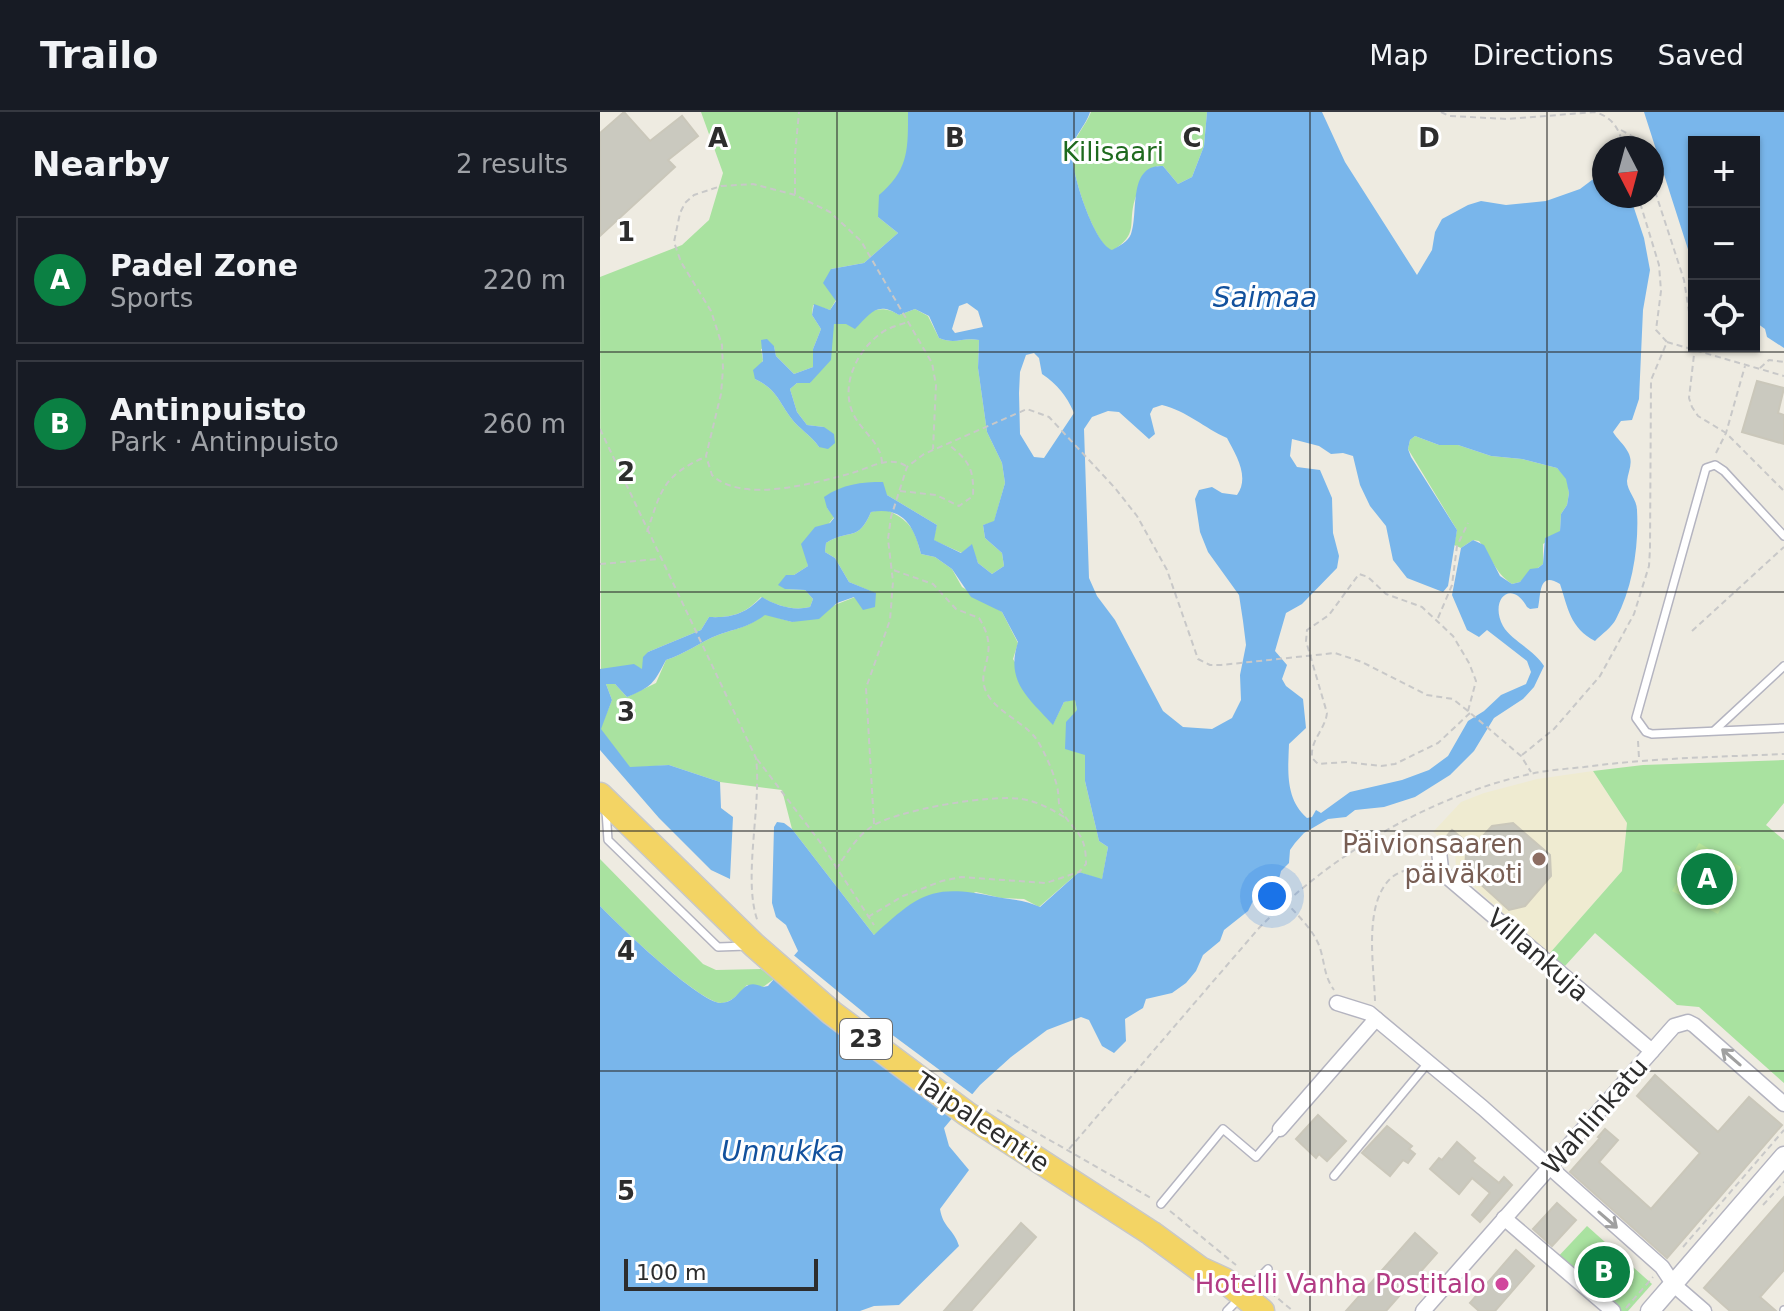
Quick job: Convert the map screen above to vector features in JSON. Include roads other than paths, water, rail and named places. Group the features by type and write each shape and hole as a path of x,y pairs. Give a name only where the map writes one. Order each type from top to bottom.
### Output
{"highway":[{"name":"Taipaleentie","path":"603,798 761,942 832,1013 977,1110 1200,1269 1224,1280 1238,1301 1262,1311"}],"street":[{"name":"Villankuja","path":"1439,856 1445,875 1652,1051"},
{"path":"1343,1004 1360,1009 1376,1019 1428,1063 1662,1267 1674,1285 1704,1311"},
{"path":"1280,1129 1376,1019"},
{"name":"Wahlinkatu","path":"1423,1311 1674,1026 1680,1023 1694,1025 1784,1104"},
{"path":"1650,1311 1784,1156"},
{"path":"1504,1218 1613,1311"}],"lane":[{"path":"1784,536 1724,471 1710,465 1704,473 1637,713 1637,721 1646,732 1656,734 1784,728"},
{"path":"1715,730 1784,666"},
{"path":"1334,1176 1428,1063"},
{"path":"1161,1204 1223,1129 1256,1157 1280,1129"},
{"path":"1238,1301 1268,1269"}],"water":[{"path":"908,112 1090,112 1074,141 1073,162 1091,222 1105,245 1112,250 1126,242 1131,234 1136,192 1144,173 1163,166 1178,184 1192,177 1204,146 1207,112 1322,112 1345,162 1417,275 1432,250 1435,232 1442,219 1481,201 1506,205 1546,201 1580,189 1592,180 1592,208 1634,208 1650,270 1643,310 1639,399 1632,420 1621,421 1613,432 1630,456 1627,485 1637,506 1637,537 1631,580 1616,619 1595,641 1575,624 1560,584 1548,580 1544,582 1538,608 1530,609 1515,594 1504,596 1499,608 1503,626 1544,666 1534,687 1523,699 1494,718 1474,751 1450,775 1415,797 1384,807 1355,810 1346,817 1328,819 1304,833 1290,850 1289,863 1281,871 1278,883 1257,893 1248,911 1224,930 1220,941 1203,955 1186,983 1172,993 1146,999 1143,1008 1125,1019 1126,1041 1114,1053 1102,1046 1089,1020 1081,1017 1047,1030 980,1085 944,1128 949,1146 969,1170 940,1209 959,1246 899,1305 874,1306 860,1311 600,1311 600,906 678,977 696,991 721,1003 733,999 750,985 768,986 798,951 786,925 776,917 772,903 774,827 777,822 792,829 874,935 904,909 929,895 957,891 1040,907 1079,872 1102,879 1108,847 1099,841 1085,781 1085,755 1065,749 1066,722 1077,710 1075,700 1064,702 1053,725 1028,697 1017,679 1015,656 1018,642 1002,612 971,597 952,569 935,557 921,554 911,527 892,512 871,512 862,528 826,543 825,552 835,558 849,582 876,593 875,607 863,610 854,597 837,603 819,619 792,622 765,615 666,660 647,687 627,697 615,684 606,684 612,700 601,729 630,767 669,765 720,782 721,808 733,817 730,879 711,870 659,818 600,750 600,669 634,664 642,669 643,657 648,652 701,630 709,617 738,614 762,597 785,607 810,607 813,599 805,590 785,589 778,585 786,575 794,575 808,566 801,544 815,527 830,523 834,518 824,497 838,489 860,483 883,482 887,495 937,525 934,540 961,553 972,544 978,563 992,574 1004,566 1002,553 985,538 983,525 994,521 1005,483 1002,463 987,432 978,368 979,340 950,341 939,338 929,316 915,309 899,315 880,309 855,329 846,324 834,324 831,360 810,383 797,383 790,389 797,412 807,425 824,427 834,434 835,443 828,449 819,447 794,422 772,391 755,379 753,370 763,361 761,340 767,339 774,346 776,356 794,374 813,367 813,349 821,329 812,315 814,304 830,310 836,301 823,283 831,269 864,263 898,233 878,217 879,195 896,177 907,148","holes":["967,303 978,311 983,327 955,333 952,329 959,306","1034,353 1039,358 1042,374 1061,391 1074,413 1044,458 1034,457 1020,434 1020,372 1026,355","1162,405 1187,415 1227,438 1242,474 1237,495 1222,493 1212,487 1199,490 1195,499 1200,532 1208,552 1239,595 1246,645 1240,675 1241,700 1232,718 1212,729 1183,727 1163,711 1089,578 1084,429 1092,417 1108,411 1119,412 1149,439 1155,434 1150,414 1153,408","1415,436 1439,445 1458,445 1491,456 1522,459 1557,468 1566,479 1569,493 1567,505 1561,514 1560,531 1545,538 1543,564 1530,569 1520,582 1512,584 1500,576 1484,545 1473,540 1461,548 1452,595 1467,630 1479,637 1487,630 1527,661 1531,672 1526,684 1501,695 1468,721 1448,756 1429,770 1350,792 1321,813 1316,810 1312,817 1307,818 1291,793 1288,774 1289,744 1306,728 1303,699 1286,686 1282,679 1287,665 1275,651 1286,613 1302,604 1337,568 1339,556 1333,533 1332,498 1320,470 1297,467 1290,456 1292,439 1319,446 1331,454 1353,456 1360,485 1370,506 1386,526 1393,560 1407,578 1443,592 1448,586 1457,530 1411,457 1408,449 1410,440"]},
{"path":"1644,112 1784,112 1784,348 1767,337 1765,329 1760,325 1760,136 1688,136 1688,249 1664,174 1664,136 1652,136"}],"place":[{"name":"Päivionsaaren päiväkoti","path":"1539,859"},
{"name":"Padel Zone","path":"1707,879"},
{"name":"Antinpuisto","path":"1604,1272"},
{"name":"Hotelli Vanha Postitalo","path":"1502,1284"}],"park label":[{"name":"Kilisaari","path":"1113,152"}],"water label":[{"name":"Saimaa","path":"1265,297"},
{"name":"Unnukka","path":"783,1151"}]}
